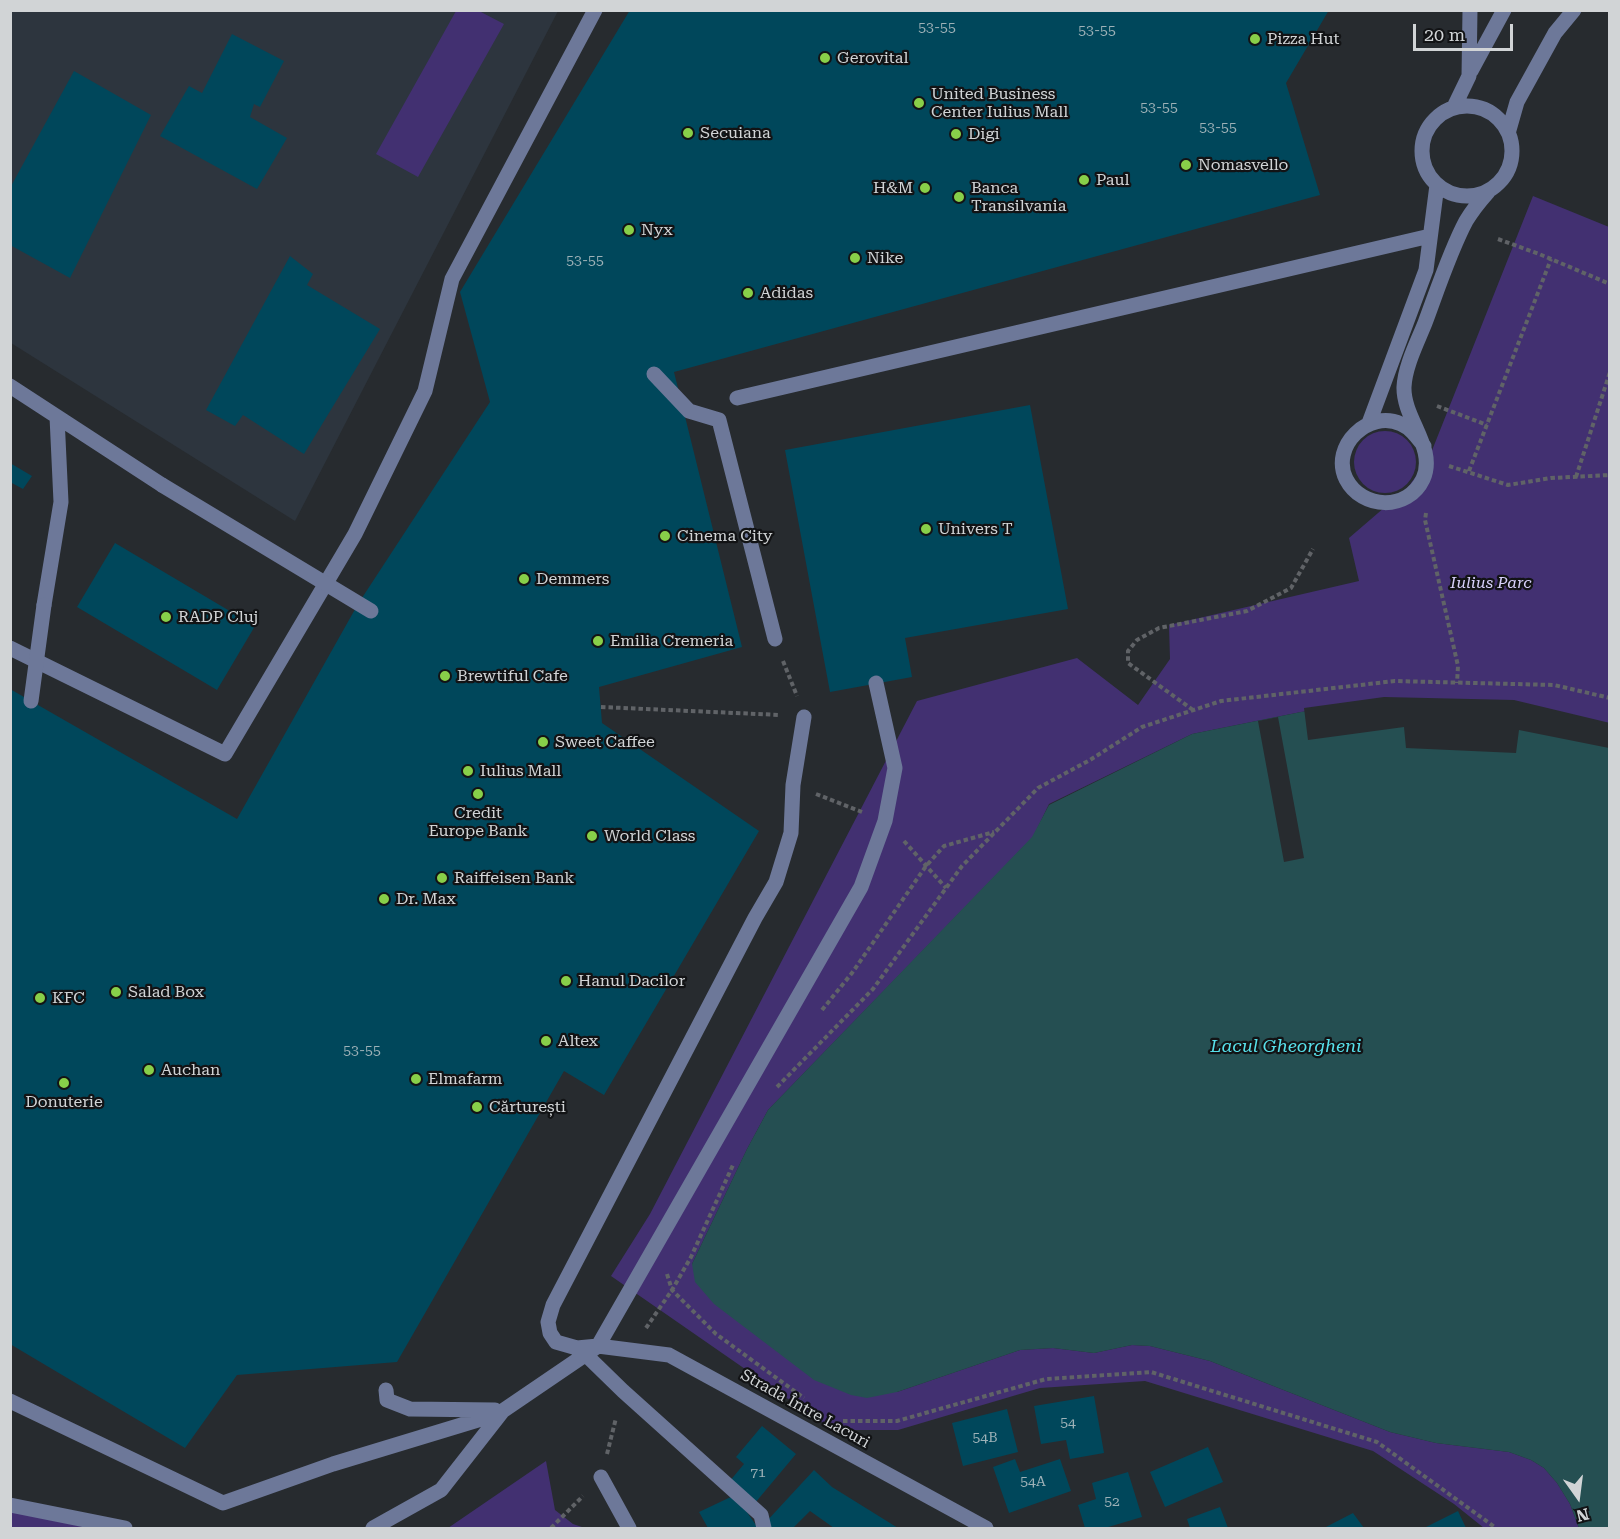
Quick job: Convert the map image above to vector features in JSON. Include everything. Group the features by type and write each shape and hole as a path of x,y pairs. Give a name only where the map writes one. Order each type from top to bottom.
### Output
{"street":[{"path":"10,648 225,753 360,523 425,391 452,279 595,10"},
{"path":"1468,76 1470,10"},
{"path":"1454,107 1504,10"},
{"path":"1509,130 1517,102 1555,33 1574,10"},
{"path":"1424,446 1415,433 1401,423 1385,420 1369,423 1355,432 1346,445 1342,461 1345,477 1354,491 1368,500 1384,504 1400,501 1414,492 1423,478 1426,462 1424,446 1410,415 1404,386 1411,358 1465,223 1488,192 1502,182 1511,166 1513,148 1509,130 1499,117 1486,109 1470,105 1454,107 1439,114 1429,126 1422,141 1422,157 1427,173 1437,185 1452,194 1470,197 1488,192"},
{"path":"1369,423 1426,270 1437,185"},
{"path":"737,398 1430,236"},
{"path":"654,374 689,411 719,420 775,639"},
{"path":"10,386 162,485 371,611"},
{"path":"31,701 61,502 57,417"},
{"path":"10,1401 223,1503 333,1464 504,1410 592,1350 861,887 885,821 894,768 876,683"},
{"path":"793,785 804,717"},
{"name":"Strada Între Lacuri","path":"793,785 791,833 776,882 755,918 564,1285 548,1322 550,1333 556,1342 577,1348 630,1350 669,1355 986,1528"},
{"path":"592,1350 623,1391 761,1515 764,1528"},
{"path":"386,1390 387,1400 410,1409 504,1410"},
{"path":"373,1528 441,1490 504,1410"},
{"path":"601,1477 629,1528"},
{"path":"10,1505 125,1528"}],"path":[{"path":"1498,239 1610,284"},
{"path":"1469,471 1551,259"},
{"path":"1576,477 1610,372"},
{"path":"1437,406 1487,425"},
{"path":"1443,465 1469,471 1508,485 1551,478 1610,475"},
{"path":"1427,508 1425,520 1458,666 1456,683"},
{"path":"1194,710 1128,663 1128,651 1137,640 1159,628 1247,610 1291,588 1313,549"},
{"path":"601,707 804,717 775,639"},
{"path":"775,1089 873,989 962,866 1038,788 1090,760 1142,727 1221,701 1395,681 1554,686 1610,698"},
{"path":"793,785 885,821 946,888"},
{"path":"815,1018 852,973 926,866 944,846 994,832"},
{"path":"630,1350 672,1290 691,1257 737,1156"},
{"path":"665,1268 672,1290 716,1335 808,1401"},
{"path":"836,1420 897,1421 1046,1379 1151,1372 1377,1442 1496,1528"},
{"path":"551,1528 558,1524 601,1477 623,1391"}],"shaded area":[{"path":"10,11 558,11 295,521 11,343"}],"green space":[{"path":"456,11 479,11 504,24 418,177 376,154"},
{"name":"Iulius Parc","path":"1533,196 1609,227 1609,726 1384,700 1301,712 1192,734 1049,804 1033,837 768,1110 692,1264 897,1392 1020,1350 1053,1348 1094,1353 1132,1345 1150,1346 1210,1361 1390,1432 1436,1443 1509,1452 1531,1460 1544,1468 1557,1483 1570,1504 1579,1528 1484,1528 1454,1504 1373,1451 1145,1381 1040,1388 898,1430 833,1430 611,1276 650,1214 917,701 1077,658 1138,705 1170,659 1169,625 1359,581 1349,538 1385,507 1396,504 1429,458"},
{"path":"1385,431 1397,433 1407,440 1414,450 1416,462 1414,474 1407,484 1397,491 1385,493 1373,491 1363,484 1356,474 1354,462 1356,450 1363,440 1373,433"},
{"path":"546,1461 555,1510 573,1524 585,1528 448,1528"},
{"path":"11,1505 125,1528 11,1528"}],"water":[{"name":"Lacul Gheorgheni","path":"1384,700 1609,726 1609,1528 1579,1528 1570,1504 1557,1483 1544,1468 1531,1460 1509,1452 1436,1443 1390,1432 1210,1361 1150,1346 1132,1345 1094,1353 1053,1348 1020,1350 897,1392 867,1398 851,1395 814,1380 714,1304 695,1282 692,1264 768,1110 1032,837 1049,805 1192,734 1301,712"}],"pier":[{"path":"1384,697 1514,700 1610,723 1609,748 1519,730 1516,753 1406,748 1404,727 1308,740 1304,708"},
{"path":"1278,717 1304,858 1284,862 1258,721"}],"building":[{"name":"Iulius Mall","path":"630,10 1329,10 1286,83 1320,195 674,372 742,647 599,687 602,723 759,831 604,1095 564,1071 397,1362 237,1375 185,1448 10,1344 10,689 237,819 358,604 490,402 460,292"},
{"path":"232,34 284,61 260,107 254,104 250,117 287,138 257,189 160,136 189,86 202,93"},
{"path":"74,71 151,115 70,278 10,245 10,188"},
{"path":"290,256 313,274 307,285 380,329 304,454 243,415 235,426 206,410"},
{"name":"Univers T","path":"1030,405 1068,609 905,638 912,677 830,692 785,450"},
{"path":"10,463 32,476 23,489 10,482"},
{"name":"RADP Cluj","path":"115,543 255,626 217,690 77,607"},
{"path":"1094,1396 1104,1453 1070,1459 1066,1440 1041,1444 1034,1406"},
{"path":"1007,1409 1018,1452 963,1466 952,1423"},
{"path":"762,1426 796,1454 755,1503 729,1482 744,1464 736,1457"},
{"path":"1208,1447 1223,1482 1165,1507 1150,1472"},
{"path":"1015,1459 1020,1472 1060,1459 1071,1491 1009,1513 993,1467"},
{"path":"814,1470 832,1487 898,1528 834,1528 810,1511 793,1528 771,1528 765,1523"},
{"path":"1128,1472 1142,1517 1105,1528 1085,1528 1078,1505 1096,1499 1092,1483"},
{"path":"735,1495 758,1528 708,1528 699,1512"},
{"path":"1220,1507 1228,1528 1190,1528 1187,1519"},
{"path":"1458,1511 1466,1528 1424,1528"},
{"path":"1353,1513 1364,1528 1324,1528"}],"place":[{"name":"Pizza Hut","path":"1255,39"},
{"name":"Gerovital","path":"825,58"},
{"name":"United Business Center Iulius Mall","path":"919,103"},
{"name":"Secuiana","path":"688,133"},
{"name":"Digi","path":"956,134"},
{"name":"Nomasvello","path":"1186,165"},
{"name":"Paul","path":"1084,180"},
{"name":"H&M","path":"925,188"},
{"name":"Banca Transilvania","path":"959,197"},
{"name":"Nyx","path":"629,230"},
{"name":"Nike","path":"855,258"},
{"name":"Adidas","path":"748,293"},
{"name":"Univers T","path":"926,529"},
{"name":"Cinema City","path":"665,536"},
{"name":"Demmers","path":"524,579"},
{"name":"RADP Cluj","path":"166,617"},
{"name":"Emilia Cremeria","path":"598,641"},
{"name":"Brewtiful Cafe","path":"445,676"},
{"name":"Sweet Caffee","path":"543,742"},
{"name":"Iulius Mall","path":"468,771"},
{"name":"Credit Europe Bank","path":"478,794"},
{"name":"World Class","path":"592,836"},
{"name":"Raiffeisen Bank","path":"442,878"},
{"name":"Dr. Max","path":"384,899"},
{"name":"Hanul Dacilor","path":"566,981"},
{"name":"Salad Box","path":"116,992"},
{"name":"KFC","path":"40,998"},
{"name":"Altex","path":"546,1041"},
{"name":"Auchan","path":"149,1070"},
{"name":"Elmafarm","path":"416,1079"},
{"name":"Donuterie","path":"64,1083"},
{"name":"Cărturești","path":"477,1107"}]}
